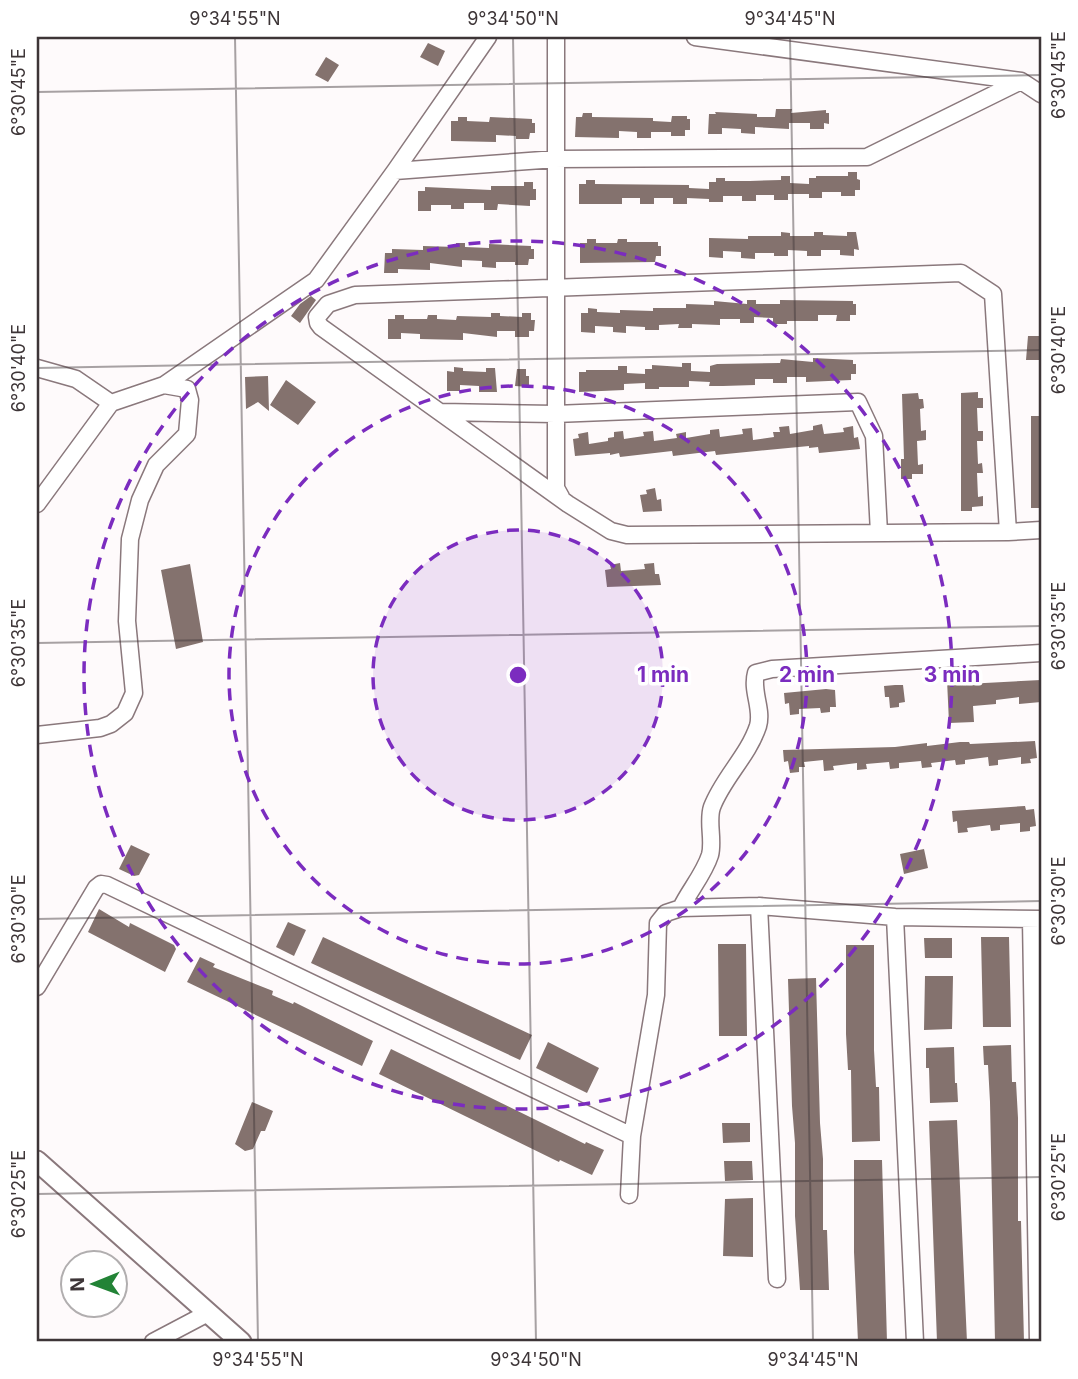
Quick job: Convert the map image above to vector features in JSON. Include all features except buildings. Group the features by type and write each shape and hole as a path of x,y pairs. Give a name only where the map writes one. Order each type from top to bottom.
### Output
{"main road":[{"path":"37,1161 241,1342"}],"street":[{"path":"37,504 111,403 164,385 316,280 488,37"},
{"path":"556,37 555,414 556,488 561,498"},
{"path":"695,37 1021,81 1041,94"},
{"path":"395,171 556,159 867,157 1021,81"},
{"path":"1008,532 993,294 961,273 355,296 328,303 317,317 321,327 611,531 627,535 1008,532 1041,530"},
{"path":"37,368 76,379 111,403"},
{"path":"37,735 100,729 125,713 134,693 127,621 130,539 140,500 156,465 187,434 190,400 187,389 164,385"},
{"path":"441,412 555,414 859,402 874,436 878,533"},
{"path":"681,908 710,855 710,810 759,724 754,682 756,673 772,669 1041,653"},
{"path":"37,988 96,888 102,884 107,885 632,1136"},
{"path":"759,906 777,1279"},
{"path":"629,1195 632,1136 656,995 659,923 667,913 681,908 759,906 895,917 1036,919 1038,1342"},
{"path":"895,917 915,1342"},
{"path":"153,1342 208,1313"}]}
